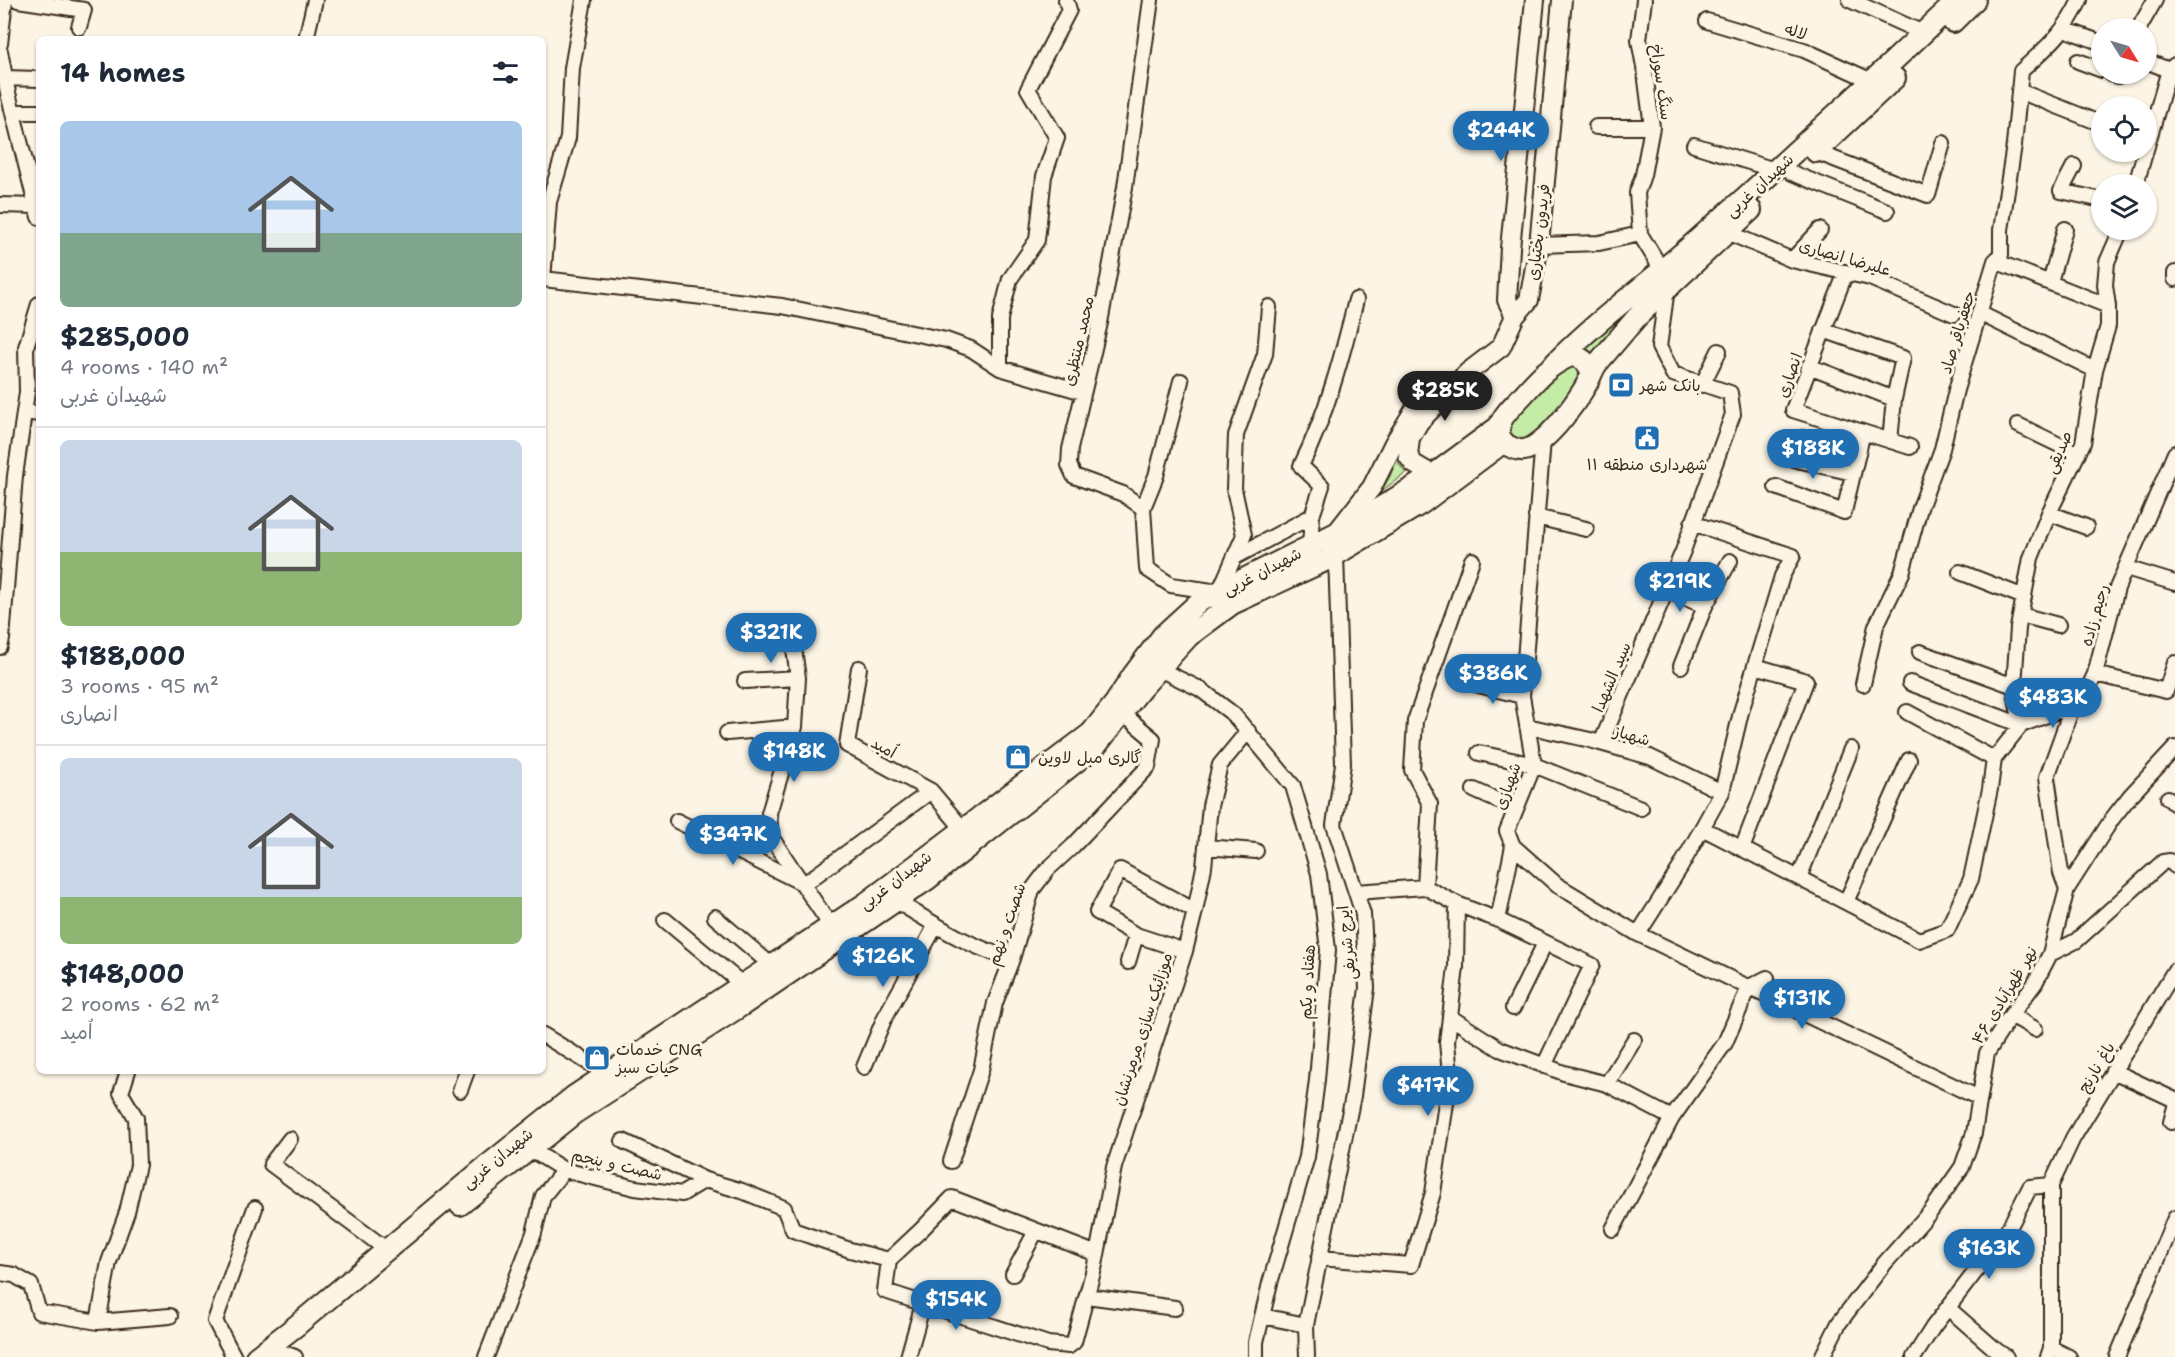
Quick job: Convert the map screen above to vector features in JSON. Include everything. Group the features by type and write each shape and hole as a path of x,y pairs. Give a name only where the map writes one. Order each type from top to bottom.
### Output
{"main road":[{"name":"شهیدان غربی","path":"284,1355 401,1251 575,1113 744,1004 928,879 1096,746 1189,636 1232,604 1336,555 1421,504 1501,435 1505,415 1576,341 1665,279 1727,232 1872,81 1958,0"},
{"name":"شهیدان غربی","path":"1543,440 1583,392 1596,365 1637,317 1665,279 1783,172 1816,152 1975,0"},
{"path":"1555,363 1571,356 1581,357 1588,363 1592,373"},
{"name":"شهیدان غربی","path":"256,1357 574,1096 866,903 1091,732 1115,703 1163,635 1200,601 1336,533 1501,435"},
{"path":"1501,435 1508,446 1524,450 1543,440"}],"street":[{"path":"0,44 5,0"},
{"path":"18,0 84,10 79,27"},
{"path":"307,36 315,0"},
{"path":"546,239 549,201 568,138 572,68 584,0"},
{"path":"1000,368 1000,319 1007,289 1010,279 1037,240 1044,176 1057,138 1028,89 1069,10 1066,0"},
{"name":"محمد منتظری","path":"1143,508 1123,494 1074,476 1069,465 1070,449 1100,323 1125,186 1151,0"},
{"name":"فریدون بختیاری","path":"1515,316 1507,300 1510,248 1535,0"},
{"name":"فریدون بختیاری","path":"1467,374 1501,347 1515,316 1529,300 1539,245 1562,0"},
{"name":"سنگ سوراخ","path":"1644,0 1639,40 1652,127 1643,175 1637,193 1640,234 1665,279"},
{"path":"1850,0 1923,33"},
{"name":"جعفرباقر صاد","path":"1863,684 1876,626 1902,573 1920,508 1942,449 1956,390 1981,315 1995,261 2001,255 2001,230 2014,145 2021,71 2064,29 2080,0"},
{"path":"2145,18 2155,0"},
{"name":"لاله","path":"1707,21 1804,50 1872,81"},
{"path":"2064,29 2091,39"},
{"path":"0,51 5,78 4,93 13,112 34,180 36,201"},
{"path":"2078,61 2091,66"},
{"path":"2157,64 2172,67 2157,114"},
{"path":"5,78 36,79"},
{"path":"2019,92 2091,120"},
{"path":"13,112 36,112"},
{"path":"1596,127 1652,127"},
{"path":"1816,152 1928,195 1943,143"},
{"path":"1694,145 1783,172 1887,211"},
{"path":"2074,166 2061,191 2091,198"},
{"path":"0,206 36,212"},
{"path":"2050,282 2065,229"},
{"path":"1792,260 1820,230"},
{"name":"علیرضا انصاری","path":"1727,232 1792,260 1870,278 1954,314"},
{"path":"1539,245 1599,243 1640,234"},
{"name":"صدیقی","path":"2021,725 2014,686 2021,615 2031,558 2049,513 2083,443 2095,370 2108,326 2105,285 2107,262 2117,240"},
{"path":"1995,261 2108,306"},
{"name":"انصاری","path":"1846,272 1793,410 1910,447"},
{"path":"2175,273 2175,279"},
{"name":"سید الشهدا","path":"1601,743 1666,590 1732,414 1730,393 1673,374 1659,346 1665,279"},
{"path":"546,280 782,306 946,340 971,350 1000,368 1083,392"},
{"path":"1310,547 1312,516 1322,486 1301,466 1318,431 1340,363 1356,300"},
{"path":"1180,381 1156,476 1143,508 1147,568 1171,585 1220,592 1244,536 1234,489 1236,435 1265,354 1269,307"},
{"path":"0,647 15,476 27,392 26,346 36,314"},
{"path":"1981,315 2095,370"},
{"path":"1823,330 1903,358 1894,399 1890,441"},
{"path":"1702,385 1719,351"},
{"path":"1809,366 1894,399"},
{"path":"1433,475 1414,464 1408,456 1410,438 1419,422 1467,374"},
{"path":"1336,533 1372,487 1394,443 1417,406 1447,380 1467,374"},
{"path":"24,412 36,414"},
{"path":"2018,425 2078,454"},
{"path":"1776,487 1844,512 1863,432"},
{"path":"1800,461 1802,438"},
{"name":"شهبازی","path":"1498,920 1513,846 1507,831 1534,765 1522,696 1543,440"},
{"name":"رحیم زاده","path":"2067,889 2061,873 2048,777 2073,705 2088,689 2095,674 2117,588 2175,453"},
{"path":"1780,456 1853,473"},
{"path":"2049,513 2086,527"},
{"path":"1235,556 1312,516"},
{"path":"1536,518 1586,529"},
{"path":"1638,934 1680,868 1722,792 1741,712 1782,576 1793,556 1692,523"},
{"name":"ایرج شریفی","path":"1307,1357 1306,1325 1353,1095 1367,988 1363,914 1334,825 1343,764 1336,555"},
{"path":"1425,887 1430,804 1412,770 1415,722 1472,560"},
{"path":"1681,666 1706,606 1730,561"},
{"path":"2126,568 2175,583"},
{"path":"1960,572 2024,597"},
{"path":"1666,590 1706,606"},
{"path":"2021,615 2058,625"},
{"path":"792,634 798,678 795,727 769,813 771,837 831,926"},
{"path":"1920,652 2014,686"},
{"path":"2095,674 2166,691 2175,663"},
{"path":"1742,849 1806,681 1755,666"},
{"name":"اُمید","path":"859,668 847,745 931,791 963,829"},
{"name":"هفتاد و یکم","path":"1159,669 1200,689 1233,714 1293,786 1319,874 1328,950 1317,1080 1307,1157 1270,1283 1256,1342 1256,1357"},
{"path":"745,681 798,678"},
{"path":"1471,683 1522,696"},
{"path":"1910,683 2021,725"},
{"path":"1702,828 1919,940 1947,930 1971,879 1994,759 2021,725 2073,705"},
{"path":"1907,712 1994,759"},
{"name":"شصت و نهم","path":"951,1161 981,1070 995,1003 1012,959 1032,890 1048,869 1148,767 1153,738 1122,713"},
{"name":"شهباز","path":"1527,726 1650,757 1722,792"},
{"path":"727,733 795,727"},
{"name":"موزائیک سازی مرمرنشان","path":"923,1304 1048,1344 1069,1346 1074,1342 1097,1254 1113,1167 1185,951 1204,867 1210,806 1220,765 1248,732"},
{"path":"789,746 822,754"},
{"name":"نهر ظهرآبادی ۴۶","path":"1822,1357 1839,1323 1884,1264 1931,1211 1962,1167 1974,1132 1987,1053 2035,983 2050,954 2067,889 2112,819 2130,796 2175,748"},
{"path":"1799,878 1851,749"},
{"path":"1479,753 1534,765 1641,808"},
{"path":"1846,902 1909,760"},
{"path":"1474,790 1516,809"},
{"path":"804,884 931,791"},
{"path":"677,821 804,884"},
{"path":"1513,846 1557,885 1638,934 1979,1098"},
{"path":"1206,847 1256,851"},
{"path":"2050,954 2076,941 2163,862 2170,861 2175,866"},
{"path":"1185,951 1136,935 1097,912 1120,870 1195,911"},
{"path":"1356,892 1425,887 1457,904 1498,920 1592,965 1544,1066"},
{"path":"896,901 963,941 1012,959"},
{"path":"1319,1258 1411,1265 1433,1193 1450,1075 1447,1042 1456,967 1457,904"},
{"path":"715,918 771,965"},
{"path":"665,920 742,984"},
{"path":"864,1067 885,1017 936,925"},
{"path":"1128,962 1136,935"},
{"path":"1513,1008 1545,943"},
{"name":"باغ نارنج","path":"2049,1353 2051,1185 2073,1138 2175,970"},
{"path":"1613,1229 1672,1118 1725,1043 1749,987 1767,978"},
{"path":"2011,1015 2035,1029"},
{"path":"1450,1017 1500,1049 1544,1066 1607,1084 1672,1118"},
{"path":"546,1037 607,1074"},
{"path":"1607,1084 1634,1040"},
{"path":"2113,1071 2175,1100"},
{"path":"98,1322 109,1262 127,1212 138,1165 136,1118 121,1093 127,1074"},
{"path":"460,1090 466,1074"},
{"path":"2170,1122 2175,1107"},
{"path":"290,1139 271,1164 387,1249"},
{"path":"623,1141 705,1180 742,1191 784,1208 793,1230 849,1250 889,1260"},
{"name":"شصت و پنجم","path":"530,1149 564,1170 635,1188 682,1194 705,1180"},
{"path":"486,1357 534,1233 543,1196 564,1170"},
{"path":"1914,1357 2009,1228 2030,1186 2051,1185"},
{"path":"908,1357 923,1304 885,1291 889,1260 952,1198 1097,1254"},
{"path":"234,1357 215,1321 255,1208"},
{"path":"2117,1357 2174,1226"},
{"path":"1013,1274 1036,1231"},
{"path":"0,1272 14,1275 32,1285 39,1312 98,1322 170,1316"},
{"path":"1087,1296 1175,1308"},
{"path":"1948,1308 2006,1357"},
{"path":"1262,1316 1306,1325"},
{"path":"2049,1353 2069,1357"}],"green space":[{"path":"1630,309 1594,356 1580,347"},
{"path":"1575,366 1581,379 1577,389 1534,438 1521,442 1510,439 1507,426 1553,373 1564,367"},
{"path":"1399,452 1399,464 1406,473 1380,492 1390,476"}],"place":[{"name":"بانک شهر","path":"1621,385"},
{"name":"شهرداری منطقه ۱۱","path":"1647,438"},
{"name":"گالری مبل لاوین","path":"1018,757"},
{"name":"خدمات CNG حیات سبز","path":"597,1058"}]}
